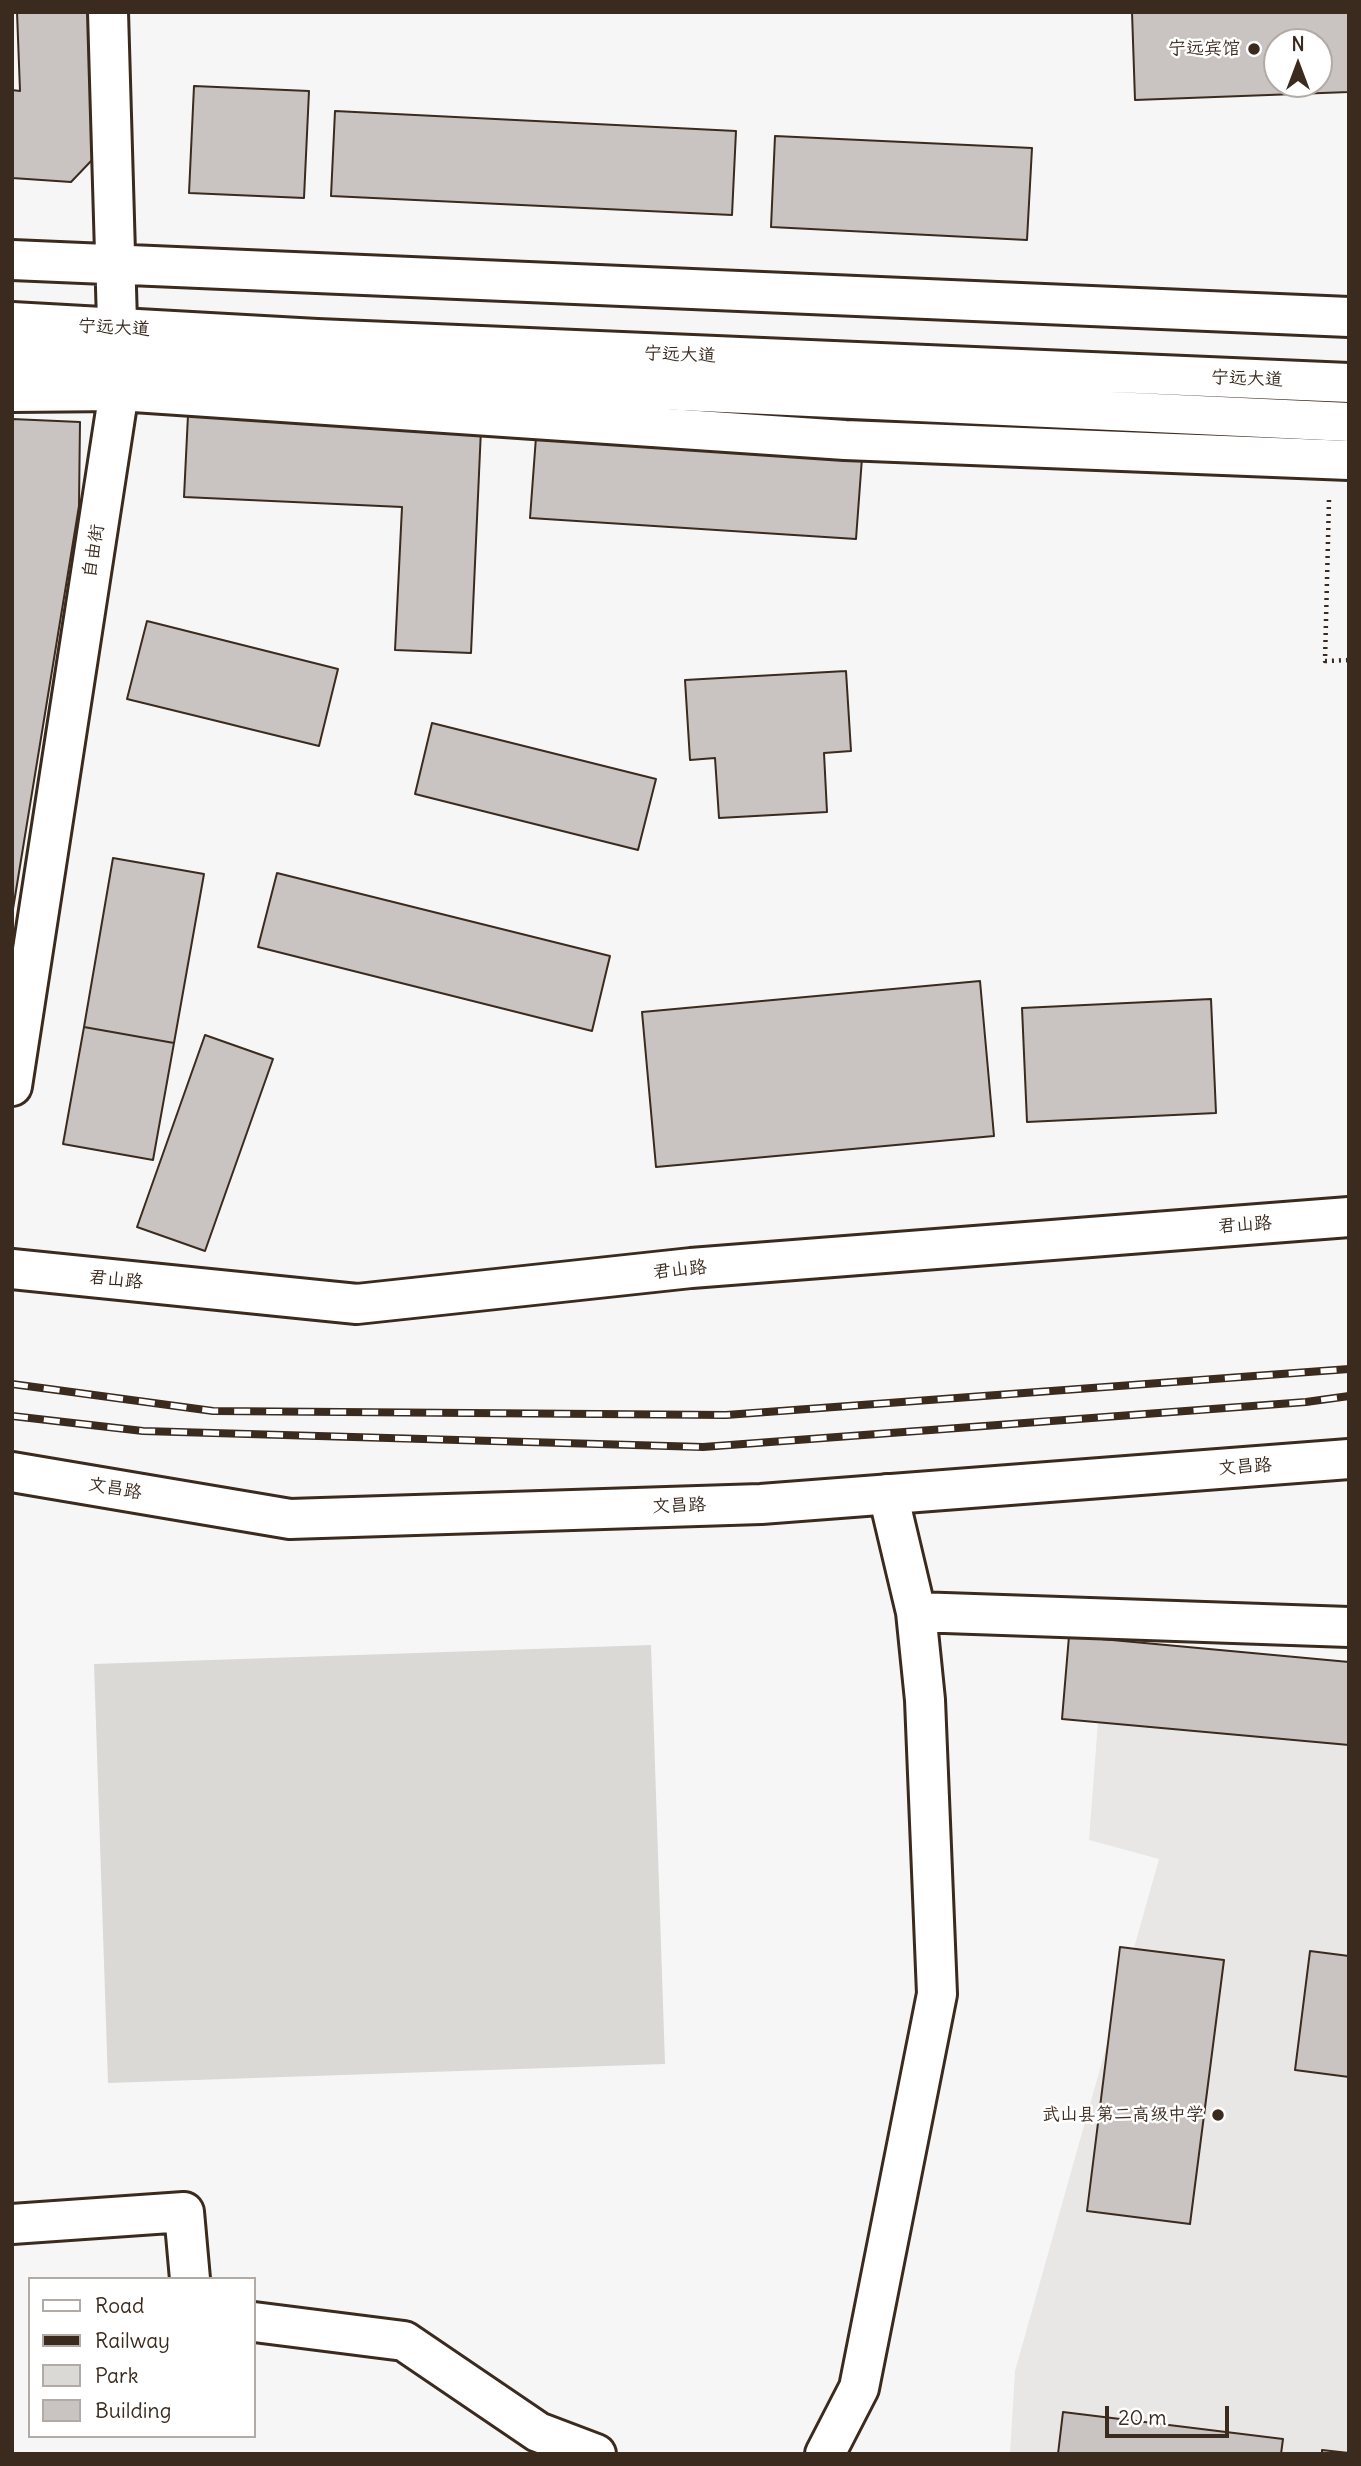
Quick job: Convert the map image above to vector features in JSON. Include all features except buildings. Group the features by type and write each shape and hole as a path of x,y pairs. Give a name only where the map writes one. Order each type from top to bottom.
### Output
{"street":[{"name":"自由街","path":"12,1086 118,378 108,12"},
{"path":"12,260 1349,317"},
{"name":"宁远大道","path":"12,322 317,340 1349,383"},
{"name":"宁远大道","path":"12,360 118,378 1349,422"},
{"path":"12,392 118,378 845,440 1339,460"},
{"name":"君山路","path":"12,1269 357,1304 691,1268 1349,1217"},
{"name":"文昌路","path":"12,1472 290,1519 761,1504 1349,1459"},
{"path":"825,2454 859,2388 937,1994 925,1700 916,1612 888,1494"},
{"path":"916,1612 1349,1627"},
{"path":"12,2224 184,2212 190,2277"},
{"path":"256,2322 404,2341 538,2432 596,2454"}],"path":[{"path":"1339,460 1325,662 1349,660"}],"shaded area":[{"name":"武山县第二高级中学","path":"1349,1680 1349,2454 1010,2454 1015,2371 1159,1859 1089,1840 1101,1682"}],"green space":[{"path":"651,1645 665,2064 108,2083 94,1664"}],"railway":[{"path":"12,1384 213,1411 726,1415 1349,1369"},
{"path":"12,1416 143,1431 703,1447 1306,1402 1349,1396"}],"place":[{"name":"宁远宾馆","path":"1254,49"},
{"name":"武山县第二高级中学","path":"1218,2115"}]}
